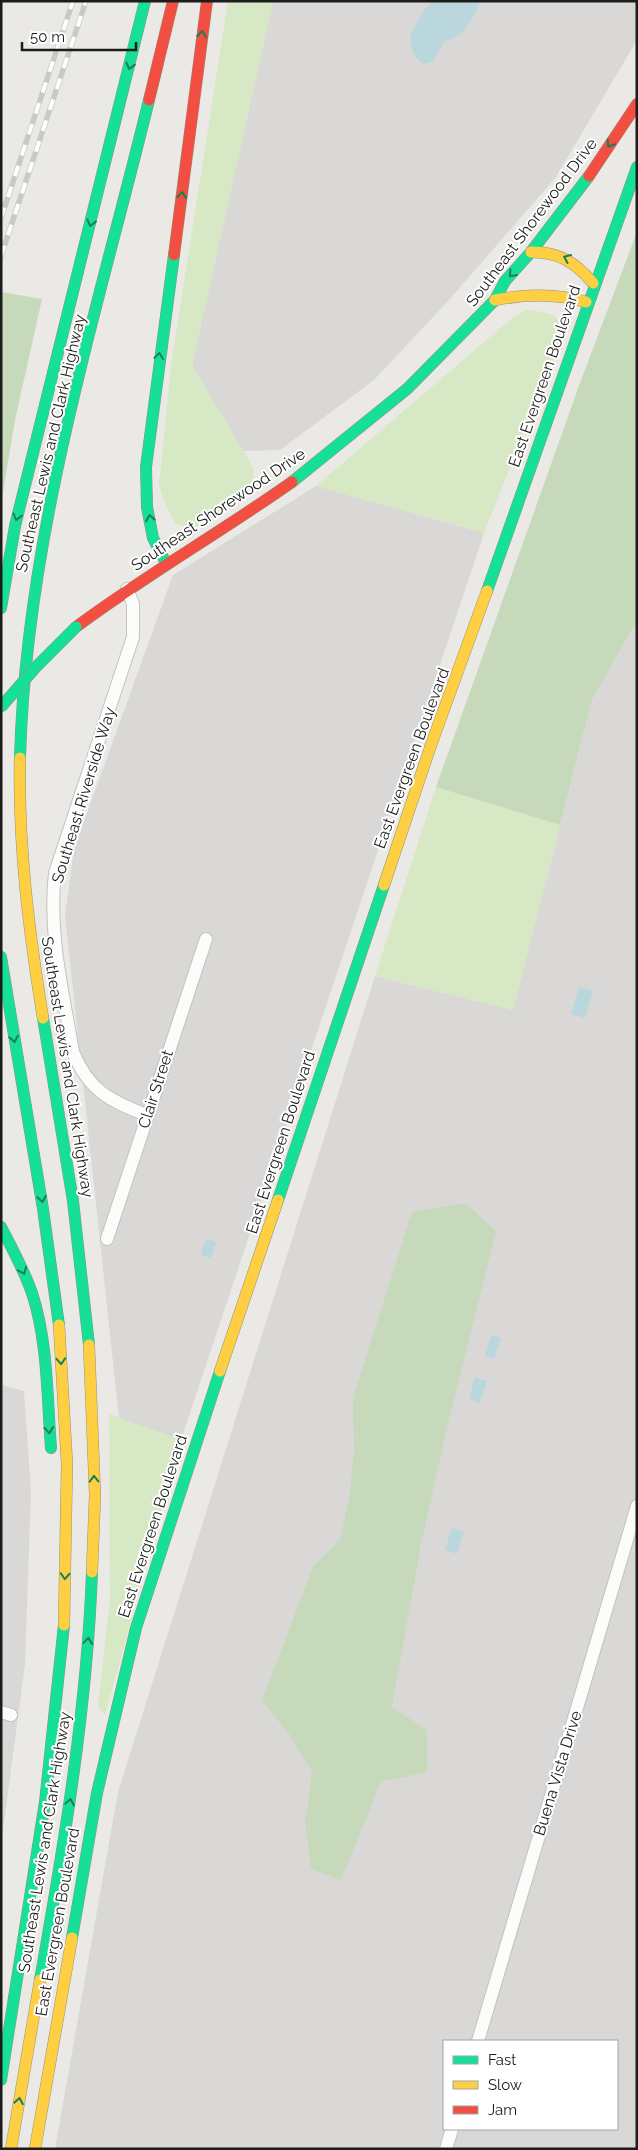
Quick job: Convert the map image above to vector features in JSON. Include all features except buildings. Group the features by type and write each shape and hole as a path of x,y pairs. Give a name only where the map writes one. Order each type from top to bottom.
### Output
{"main road":[{"name":"Southeast Lewis and Clark Highway","path":"1,608 15,526 146,1"},
{"name":"Southeast Lewis and Clark Highway","path":"11,2149 72,1794 92,1594 94,1494 93,1403 82,1263 34,970 20,814 20,734 36,571 57,471 173,1"},
{"path":"166,563 153,538 148,507 146,467 207,1"},
{"name":"Southeast Shorewood Drive","path":"1,707 36,667 76,627 126,589 226,528 332,452 407,389 495,300 506,281 531,252 595,168 637,104"},
{"name":"East Evergreen Boulevard","path":"35,2149 97,1793 112,1722 136,1628 180,1490 431,745 479,618 586,302 637,167"},
{"path":"531,252 552,253 570,258 593,283"},
{"path":"495,300 522,294 542,294 567,296 586,302"},
{"name":"Southeast Lewis and Clark Highway","path":"1,957 36,1162 56,1298 65,1431 66,1552 63,1634 55,1720 28,1919 1,2080"},
{"path":"1,1228 17,1256 32,1295 42,1350 52,1458"},
{"path":"54,1492 66,1552"}],"street":[{"name":"Southeast Riverside Way","path":"126,589 133,604 133,637 55,873 52,901 54,932 72,1052 80,1069 92,1086 113,1101 146,1115"},
{"name":"Clair Street","path":"107,1239 146,1115 206,939"},
{"name":"Buena Vista Drive","path":"478,2040 637,1506"},
{"path":"446,2149 452,2130"}],"shaded area":[{"path":"273,1 637,1 637,40 556,177 449,300 374,380 280,450 243,451 192,365"},
{"path":"316,486 484,533 181,1440 119,1418 65,916 74,849 173,575"},
{"path":"637,621 637,2149 55,2149 118,1792 375,976 513,1010 592,700"},
{"path":"1,1385 24,1391 31,1492 25,1664 1,1845"}],"green space":[{"path":"228,1 273,1 192,365 254,469 248,491 241,500 221,516 189,529 175,523 165,504 159,485 171,366"},
{"path":"637,232 637,621 592,700 560,825 436,787 580,383"},
{"path":"1,292 42,299 15,420 1,504"},
{"path":"526,310 547,313 557,318 562,329 562,337 484,533 316,486 512,318"},
{"path":"436,787 560,825 513,1010 375,976"},
{"path":"465,1203 496,1231 449,1419 421,1544 392,1707 427,1730 427,1772 381,1782 341,1880 311,1869 305,1823 312,1772 289,1734 262,1701 313,1566 340,1540 349,1499 354,1453 353,1398 412,1212"},
{"path":"109,1414 181,1440 105,1715 98,1707 110,1599"}],"water":[{"path":"433,1 481,1 468,26 452,39 445,41 432,62 424,64 415,56 410,35 425,9"},
{"path":"579,987 593,991 585,1018 571,1014"},
{"path":"206,1239 216,1242 211,1258 201,1255"},
{"path":"491,1335 501,1338 494,1359 485,1356"},
{"path":"475,1377 487,1381 480,1403 469,1399"},
{"path":"452,1528 464,1532 457,1554 445,1550"}],"railway":[{"path":"1,218 73,1"},
{"path":"1,256 86,1"}],"traffic: fast":[{"path":"1,608 15,526 145,1"},
{"path":"20,758 25,674 35,591 49,508 86,344 149,100"},
{"path":"487,591 637,167"},
{"path":"292,482 407,389 495,300 505,281 531,252 589,176"},
{"path":"166,563 153,538 147,507 146,467 174,255"},
{"path":"1,707 36,667 76,627"},
{"path":"278,1200 384,885"},
{"path":"1,957 43,1209 59,1325"},
{"path":"43,1018 73,1201 89,1345"},
{"path":"1,1227 18,1259 32,1293 37,1312 44,1350 51,1448"},
{"path":"72,1938 97,1793 136,1628 220,1371"},
{"path":"40,1980 58,1879 80,1726 92,1572"},
{"path":"1,2080 45,1802 64,1625"}],"traffic: slow":[{"path":"531,252 558,256 580,269 593,283"},
{"path":"495,300 540,295 586,302"},
{"path":"384,885 431,745 487,591"},
{"path":"20,758 23,856 33,953 43,1018"},
{"path":"220,1371 278,1200"},
{"path":"59,1325 67,1464 64,1625"},
{"path":"89,1345 95,1495 92,1572"},
{"path":"35,2149 72,1938"},
{"path":"11,2149 40,1980"}],"traffic: jam":[{"path":"149,100 173,1"},
{"path":"174,255 207,1"},
{"path":"589,176 637,104"},
{"path":"76,627 129,589 292,482"}]}
